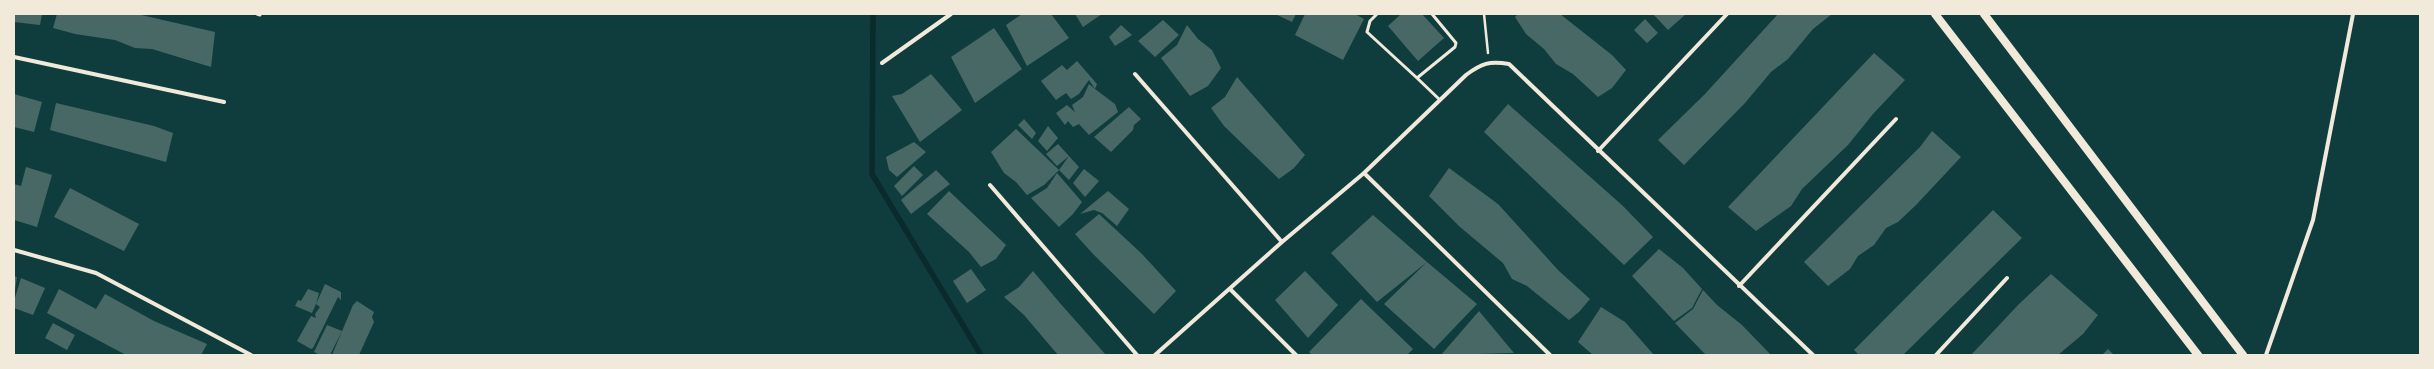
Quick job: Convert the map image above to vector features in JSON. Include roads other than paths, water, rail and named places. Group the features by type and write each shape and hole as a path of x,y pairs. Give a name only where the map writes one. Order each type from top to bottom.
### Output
{"main road":[{"path":"1935,14 2198,355"},
{"path":"1984,14 2243,355"}],"street":[{"path":"882,63 951,14"},
{"path":"1598,151 1727,14"},
{"path":"2266,355 2313,220 2353,14"},
{"path":"14,57 224,102"},
{"path":"1156,355 1282,242 1364,173 1440,100 1480,65 1488,63 1509,64 1739,286 1813,355"},
{"path":"1135,74 1282,242"},
{"path":"1739,286 1896,119"},
{"path":"1364,173 1550,355"},
{"path":"990,185 1138,355"},
{"path":"14,250 96,273 251,355"},
{"path":"1936,355 2007,278"},
{"path":"1230,289 1296,355"}],"lane":[{"path":"1377,14 1370,20 1367,32 1440,100"},
{"path":"1417,78 1455,47 1456,43 1432,14"}],"waterway":[{"path":"873,14 872,174 981,355"}]}
